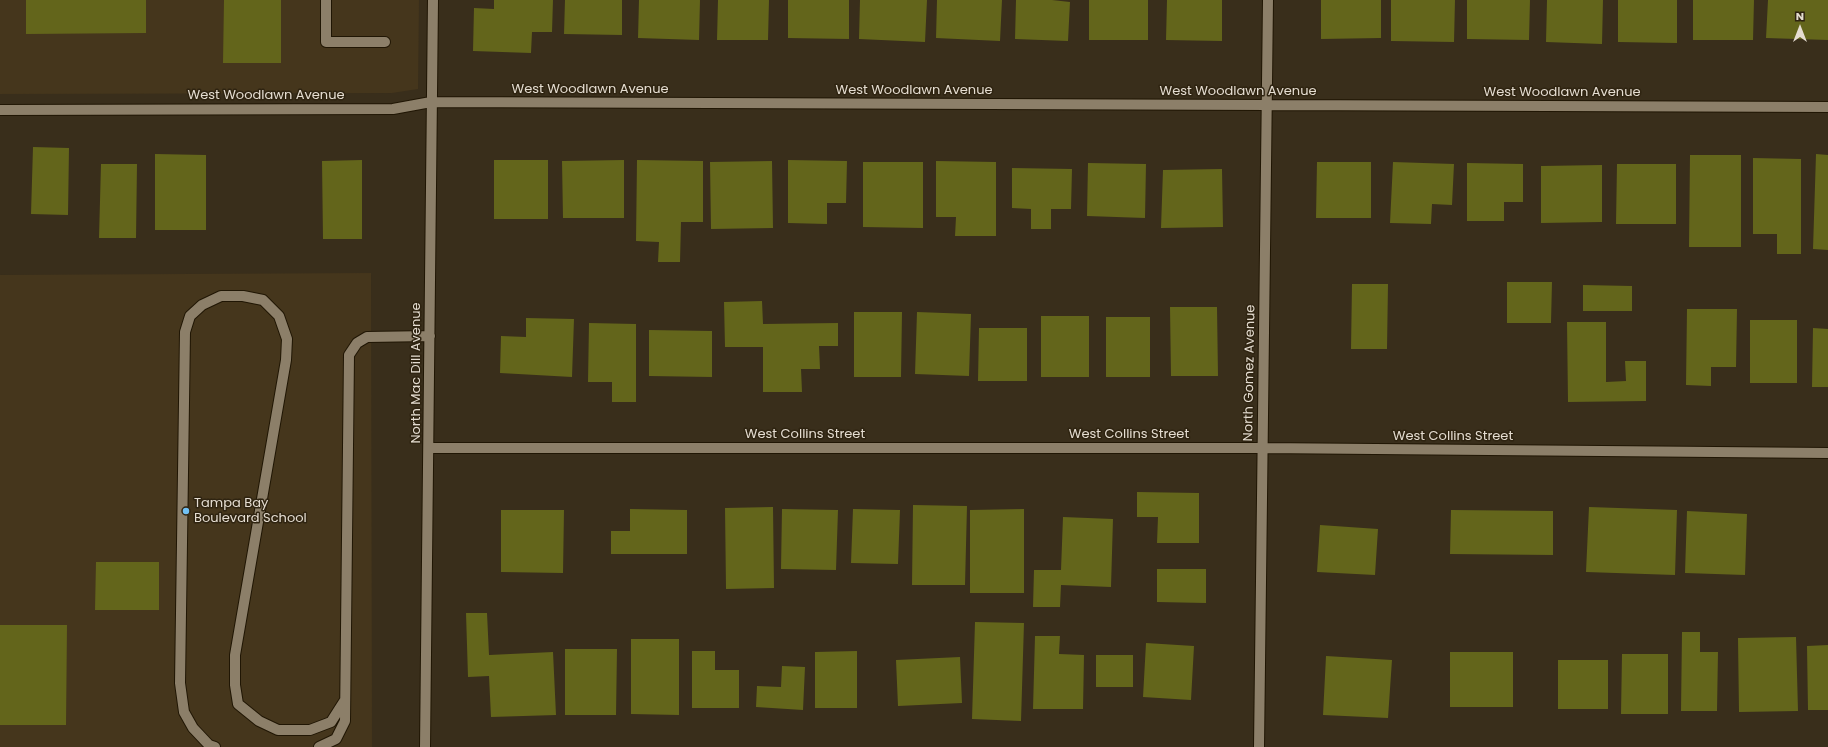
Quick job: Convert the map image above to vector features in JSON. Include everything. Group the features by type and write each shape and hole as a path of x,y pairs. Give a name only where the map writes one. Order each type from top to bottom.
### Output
{"street":[{"path":"326,0 326,42 385,42"},
{"name":"North Mac Dill Avenue","path":"425,747 433,0"},
{"name":"North Gomez Avenue","path":"1259,747 1268,0"},
{"name":"West Woodlawn Avenue","path":"0,110 393,109 431,102 1828,107"},
{"path":"215,747 209,745 190,723 184,712 180,683 185,332 190,316 202,305 221,296 243,296 263,300 280,316 287,339 286,360 235,655 235,685 238,704 259,722 278,730 310,730 331,722 345,700"},
{"path":"319,747 336,739 345,721 349,355 357,343 367,337 430,336"},
{"name":"West Collins Street","path":"429,448 1262,448 1828,453"}],"shaded area":[{"path":"0,0 419,0 418,89 392,93 0,94"},
{"name":"Tampa Bay Boulevard School","path":"371,273 372,747 0,747 0,275"}],"building":[{"path":"26,0 146,0 146,33 26,34"},
{"path":"224,0 281,0 281,63 223,63"},
{"path":"494,0 553,0 552,32 532,32 531,53 473,51 474,8 494,9"},
{"path":"565,0 622,0 622,35 564,34"},
{"path":"639,0 700,0 699,40 638,38"},
{"path":"718,0 769,0 768,40 717,40"},
{"path":"788,0 849,0 849,39 788,38"},
{"path":"860,0 927,0 925,42 859,39"},
{"path":"937,0 1002,0 1000,41 936,38"},
{"path":"1016,0 1052,0 1070,2 1068,41 1015,39"},
{"path":"1089,0 1148,0 1148,40 1089,40"},
{"path":"1167,0 1222,0 1222,41 1166,40"},
{"path":"1321,0 1381,0 1381,38 1321,39"},
{"path":"1391,0 1455,0 1454,42 1391,41"},
{"path":"1467,0 1530,0 1529,40 1467,39"},
{"path":"1547,0 1603,0 1602,44 1546,42"},
{"path":"1618,0 1677,0 1677,43 1618,42"},
{"path":"1693,0 1754,0 1753,40 1693,40"},
{"path":"1768,0 1828,0 1828,40 1766,38"},
{"path":"33,147 69,148 68,215 31,214"},
{"path":"155,154 206,155 206,230 155,230"},
{"path":"1816,154 1828,155 1828,250 1813,249"},
{"path":"1690,155 1741,155 1741,247 1689,247"},
{"path":"1753,158 1801,159 1801,254 1777,254 1777,234 1753,234"},
{"path":"362,160 362,239 323,239 322,161"},
{"path":"494,160 548,160 548,219 494,219"},
{"path":"624,160 624,218 563,218 562,161"},
{"path":"637,160 703,161 703,222 681,222 680,262 658,262 659,242 636,241"},
{"path":"788,160 847,161 846,203 827,203 827,224 788,223"},
{"path":"772,161 773,228 711,229 710,162"},
{"path":"936,161 996,162 996,236 955,236 956,217 936,217"},
{"path":"863,162 923,162 923,228 863,227"},
{"path":"1317,162 1371,162 1371,218 1316,218"},
{"path":"1393,162 1454,164 1452,205 1432,204 1431,224 1390,223"},
{"path":"1088,163 1146,164 1145,218 1087,216"},
{"path":"1467,163 1523,164 1523,202 1504,202 1504,221 1467,221"},
{"path":"101,164 137,164 136,238 99,238"},
{"path":"1617,164 1676,164 1676,224 1616,224"},
{"path":"1602,165 1602,222 1541,223 1541,166"},
{"path":"1012,168 1072,169 1071,209 1051,209 1051,229 1031,229 1031,209 1012,208"},
{"path":"1222,169 1223,227 1161,228 1163,170"},
{"path":"1507,282 1552,282 1551,323 1507,323"},
{"path":"1352,284 1388,284 1387,349 1351,349"},
{"path":"1583,285 1632,286 1632,311 1583,311"},
{"path":"762,301 763,324 838,323 838,346 819,346 820,369 801,369 802,392 763,392 763,347 725,347 724,302"},
{"path":"1170,307 1217,307 1218,376 1171,376"},
{"path":"1687,309 1737,309 1736,367 1711,367 1711,386 1686,385"},
{"path":"854,312 902,312 901,377 854,377"},
{"path":"917,312 971,314 969,376 915,374"},
{"path":"1041,316 1089,316 1089,377 1041,377"},
{"path":"1106,317 1150,317 1150,377 1106,377"},
{"path":"526,318 574,319 572,377 500,373 501,336 526,337"},
{"path":"1750,320 1797,320 1797,383 1750,383"},
{"path":"1567,322 1606,322 1606,382 1626,381 1625,361 1646,361 1646,401 1568,402"},
{"path":"589,323 636,324 636,402 612,402 612,382 588,382"},
{"path":"979,328 1027,328 1027,381 978,381"},
{"path":"1813,328 1828,329 1828,387 1812,387"},
{"path":"649,330 712,331 712,377 649,376"},
{"path":"1137,492 1199,493 1199,543 1157,543 1158,517 1137,517"},
{"path":"913,505 967,506 965,585 912,585"},
{"path":"773,507 774,588 726,589 725,508"},
{"path":"1589,507 1677,510 1675,575 1586,572"},
{"path":"630,509 687,510 687,554 611,554 611,531 630,531"},
{"path":"782,509 838,510 836,570 781,569"},
{"path":"853,509 900,510 898,564 851,563"},
{"path":"1024,509 1024,593 970,593 970,510"},
{"path":"501,510 564,510 563,573 501,572"},
{"path":"1451,510 1553,511 1553,555 1450,554"},
{"path":"1687,511 1747,514 1745,575 1685,573"},
{"path":"1063,517 1113,519 1111,587 1061,585 1060,607 1033,607 1034,570 1061,570"},
{"path":"1320,525 1378,529 1375,575 1317,572"},
{"path":"96,562 159,562 159,610 95,610"},
{"path":"1157,569 1206,569 1206,603 1157,602"},
{"path":"466,613 487,613 489,655 553,652 556,715 491,717 489,676 468,677"},
{"path":"975,622 1024,623 1021,721 972,719"},
{"path":"0,625 67,625 66,725 0,725"},
{"path":"1682,632 1700,632 1700,652 1718,652 1717,711 1681,711"},
{"path":"1035,636 1060,636 1059,654 1084,655 1083,709 1033,709"},
{"path":"1796,637 1798,711 1739,712 1738,638"},
{"path":"631,639 679,639 679,715 631,714"},
{"path":"1146,643 1194,646 1191,700 1143,697"},
{"path":"1828,645 1828,710 1808,710 1807,646"},
{"path":"565,649 617,649 616,715 565,715"},
{"path":"692,651 715,651 715,670 739,670 739,708 692,708"},
{"path":"857,651 857,708 815,708 815,652"},
{"path":"1450,652 1513,652 1513,707 1450,707"},
{"path":"1622,654 1668,654 1668,714 1621,714"},
{"path":"1096,655 1133,655 1133,687 1096,687"},
{"path":"1326,656 1392,660 1388,718 1323,715"},
{"path":"960,657 962,703 898,706 896,660"},
{"path":"1558,660 1608,660 1608,709 1558,709"},
{"path":"782,666 805,667 803,710 756,707 757,686 781,687"}],"place":[{"name":"Tampa Bay Boulevard School","path":"186,511"}]}
